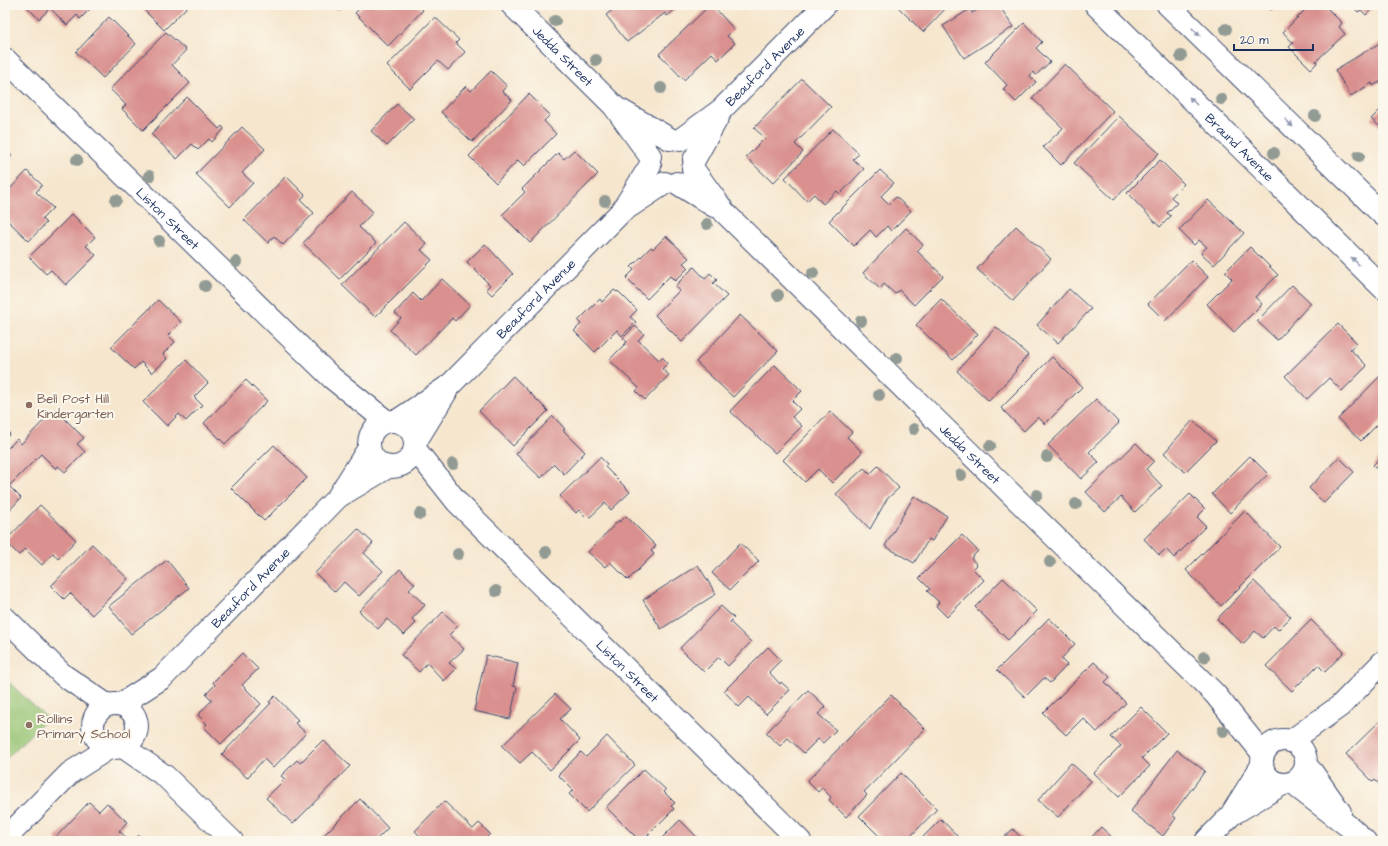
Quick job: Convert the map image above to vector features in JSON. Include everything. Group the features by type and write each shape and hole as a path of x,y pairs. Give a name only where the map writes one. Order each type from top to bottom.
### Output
{"street":[{"name":"Jedda Street","path":"512,5 614,106 650,161"},
{"name":"Beauford Avenue","path":"675,139 721,110 825,5"},
{"name":"Braund Avenue","path":"1096,5 1383,288"},
{"path":"1168,5 1383,215"},
{"name":"Liston Street","path":"5,59 332,378 391,421"},
{"name":"Jedda Street","path":"614,106 675,139"},
{"name":"Beauford Avenue","path":"338,496 406,456 450,385 621,212 682,174 721,110"},
{"path":"675,139 686,143 690,148 682,174 658,179 653,173 650,161 652,149 663,140 675,139"},
{"name":"Beauford Avenue","path":"621,212 650,161"},
{"name":"Jedda Street","path":"682,174 725,214 1215,694 1271,735 1286,741"},
{"name":"Liston Street","path":"332,378 370,442"},
{"name":"Beauford Avenue","path":"391,421 450,385"},
{"path":"391,421 409,428 413,434 406,456 381,465 371,455 370,442 373,430 379,425 391,421"},
{"name":"Beauford Avenue","path":"137,725 162,678 338,496 370,442"},
{"name":"Liston Street","path":"406,456 457,502 800,841"},
{"path":"5,618 63,675 114,705 128,708 133,713 137,725 165,776"},
{"path":"1286,741 1340,706 1383,662"},
{"path":"63,675 93,726 95,737 99,742 104,746 116,748 165,776 232,841"},
{"name":"Beauford Avenue","path":"114,705 162,678"},
{"name":"Jedda Street","path":"1215,694 1262,760"},
{"path":"70,773 93,726 96,714 101,708 114,705"},
{"path":"1231,815 1286,784 1298,779 1303,774 1306,762 1340,706"},
{"path":"5,839 70,773 116,748 130,743 135,737 137,725"},
{"path":"1206,841 1231,815 1262,760 1267,747 1273,742 1286,741 1298,745 1303,750 1306,762 1312,772 1358,835"},
{"path":"1262,760 1264,772 1268,778 1274,782 1286,784 1358,835"}],"green space":[{"path":"5,679 47,718 5,760"}],"building":[{"path":"25,5 88,5 91,8 80,19 77,15 67,25 50,8 39,19"},
{"path":"139,5 189,5 164,30"},
{"path":"330,5 342,5 339,10"},
{"path":"363,5 418,5 423,10 388,46 355,13"},
{"path":"619,5 681,5 667,16 665,13 627,42 606,15"},
{"path":"710,5 712,5 734,29 727,36 735,43 718,60 712,53 684,80 659,54"},
{"path":"896,5 949,5 923,32"},
{"path":"986,5 999,5 1013,27 964,58 943,26 970,9 972,13"},
{"path":"1266,5 1277,5 1271,10"},
{"path":"1310,5 1324,5 1342,23 1339,27 1345,34 1316,61 1317,63 1311,69 1289,47 1293,43 1283,32"},
{"path":"1351,5 1376,5 1366,15 1361,10 1358,12"},
{"path":"109,17 136,44 103,78 76,52"},
{"path":"435,17 459,40 456,43 465,52 448,70 438,61 410,89 387,66"},
{"path":"1024,23 1042,42 1036,48 1050,62 1036,75 1033,72 1030,76 1036,82 1016,102 1003,89 1007,85 985,62"},
{"path":"166,32 186,50 172,65 190,83 143,130 122,109 126,105 110,89"},
{"path":"1383,41 1383,80 1373,86 1372,83 1351,96 1335,70"},
{"path":"1065,64 1113,111 1061,165 1043,147 1063,128 1032,98"},
{"path":"491,71 507,86 502,91 512,100 472,142 441,112 466,86 471,91"},
{"path":"802,79 831,107 795,144 803,152 773,183 746,157 765,138 754,128"},
{"path":"529,94 550,115 544,121 556,134 524,166 518,160 496,183 469,156"},
{"path":"187,97 219,129 222,126 224,129 212,142 209,139 198,150 192,144 177,159 151,134"},
{"path":"397,104 414,119 387,146 371,131"},
{"path":"1383,107 1383,129 1371,119"},
{"path":"1119,116 1159,153 1114,200 1074,163"},
{"path":"242,127 265,149 242,173 253,183 230,207 196,174"},
{"path":"833,129 859,154 853,159 864,169 840,194 837,191 823,204 814,194 807,201 785,178"},
{"path":"5,150 12,155 5,165"},
{"path":"574,150 598,174 530,243 502,215 525,192 522,189 558,153 564,159"},
{"path":"1160,160 1184,184 1171,197 1177,203 1167,213 1171,216 1160,227 1127,193"},
{"path":"880,170 894,183 881,196 889,204 896,197 911,211 891,231 887,226 876,237 870,230 854,246 829,221"},
{"path":"27,171 42,185 36,192 53,208 42,219 46,223 29,241 5,218 5,194"},
{"path":"286,176 305,195 301,200 314,213 283,245 274,236 268,243 244,220"},
{"path":"352,192 373,212 359,227 376,243 340,279 303,243"},
{"path":"1208,200 1244,233 1214,265 1201,253 1207,247 1199,240 1194,245 1179,230"},
{"path":"72,214 95,237 86,246 96,255 66,285 51,270 46,274 29,257"},
{"path":"404,222 427,244 421,250 432,260 375,317 342,285"},
{"path":"1016,226 1051,259 1013,301 977,269"},
{"path":"906,228 923,245 917,251 943,276 914,305 899,290 895,294 884,284 880,289 863,273"},
{"path":"666,236 689,258 683,263 688,268 675,281 670,276 647,299 626,278 634,270 631,267 651,247 653,249"},
{"path":"485,244 513,274 492,295 486,289 490,285 467,262"},
{"path":"1250,247 1278,275 1255,297 1262,304 1234,332 1207,304 1232,279 1225,272"},
{"path":"1191,260 1208,277 1165,321 1148,304"},
{"path":"694,267 705,279 710,273 717,280 713,283 727,296 682,342 655,315 679,291 675,286"},
{"path":"442,279 470,305 455,321 452,318 416,355 390,330 401,318 395,313 413,293 421,301"},
{"path":"1292,285 1311,303 1277,340 1257,321"},
{"path":"1069,289 1091,309 1058,343 1037,325"},
{"path":"614,290 617,292 618,291 637,310 630,317 636,322 622,336 617,330 595,352 574,331 581,324 578,321 600,299 602,302"},
{"path":"941,299 978,334 953,360 916,325"},
{"path":"158,300 181,322 168,335 175,342 163,354 167,359 152,373 141,362 134,369 111,347"},
{"path":"740,315 778,351 733,397 696,362"},
{"path":"1338,324 1357,343 1350,349 1367,366 1342,391 1329,378 1307,399 1285,376"},
{"path":"635,326 644,334 638,340 659,360 662,357 668,363 662,369 669,375 645,400 636,391 639,388 609,360 627,342 623,338"},
{"path":"996,327 1028,355 989,401 957,371"},
{"path":"1052,357 1082,387 1045,424 1038,417 1024,431 1001,408"},
{"path":"186,360 208,383 194,397 202,405 186,421 179,414 167,426 143,402"},
{"path":"775,365 802,391 792,401 800,409 792,417 802,426 775,453 730,411"},
{"path":"1382,374 1383,419 1361,441 1338,419"},
{"path":"513,376 548,411 513,446 479,411"},
{"path":"246,380 267,401 225,444 204,423"},
{"path":"1096,399 1119,423 1089,452 1099,462 1081,479 1048,445"},
{"path":"55,409 84,438 77,444 85,452 65,472 58,466 56,469 41,454 9,486 21,498 5,515 5,451 17,439 21,444"},
{"path":"830,411 852,432 847,437 862,452 832,483 818,469 805,482 783,460"},
{"path":"553,416 565,429 563,430 585,452 564,474 554,464 541,478 516,454"},
{"path":"1193,420 1216,441 1185,472 1164,453"},
{"path":"5,429 10,434 5,439"},
{"path":"1136,443 1154,461 1146,469 1162,486 1135,512 1121,497 1105,512 1086,492"},
{"path":"274,445 307,478 264,521 231,488"},
{"path":"1383,455 1383,475 1373,465"},
{"path":"1250,456 1268,474 1230,513 1212,494"},
{"path":"600,457 607,464 605,467 630,492 611,510 605,503 588,519 579,510 576,513 560,496"},
{"path":"1339,457 1354,472 1324,503 1309,488"},
{"path":"878,466 899,488 887,499 870,529 836,494 864,468 870,474"},
{"path":"1190,494 1205,509 1197,517 1206,526 1174,558 1166,549 1159,555 1144,539"},
{"path":"914,496 947,516 932,541 929,539 914,563 885,546"},
{"path":"40,505 76,540 58,559 53,553 42,565 25,549 19,555 5,541"},
{"path":"1245,511 1280,547 1221,606 1186,570"},
{"path":"626,516 656,546 651,551 654,554 628,580 610,562 605,567 588,552 619,520 620,522"},
{"path":"358,529 373,543 364,553 383,571 359,596 344,582 335,592 315,573"},
{"path":"962,535 978,551 971,558 977,565 973,569 984,580 947,617 936,606 939,602 927,591 930,589 919,578"},
{"path":"740,543 759,561 730,590 712,573"},
{"path":"92,544 128,579 92,615 70,593 64,599 51,586"},
{"path":"167,560 189,588 131,634 109,606"},
{"path":"698,565 716,594 661,629 643,600"},
{"path":"400,569 415,584 409,590 425,605 412,619 416,623 404,635 387,619 378,629 359,611"},
{"path":"1003,578 1037,611 1008,640 975,607"},
{"path":"1254,581 1291,617 1278,630 1274,626 1263,638 1255,631 1243,644 1217,619"},
{"path":"721,606 734,618 730,622 751,642 728,666 719,657 704,672 680,648"},
{"path":"443,612 458,626 449,635 464,649 449,663 456,669 444,681 427,663 419,672 401,655"},
{"path":"1049,618 1075,644 1061,659 1067,665 1050,683 1044,678 1025,697 997,670"},
{"path":"1311,620 1344,652 1325,672 1318,665 1292,691 1266,666"},
{"path":"768,647 781,660 769,672 780,684 781,682 790,690 766,714 749,697 739,707 724,691"},
{"path":"242,653 258,669 242,685 261,704 221,744 204,727 207,724 198,715 212,700 206,694 215,685 213,682"},
{"path":"486,655 518,663 513,686 517,687 510,719 474,711"},
{"path":"1094,662 1110,677 1105,682 1126,703 1097,732 1083,718 1066,735 1043,713"},
{"path":"808,690 826,707 818,714 836,730 823,743 818,739 804,753 788,738 780,746 766,733"},
{"path":"555,694 571,709 560,719 580,740 550,770 532,752 520,763 502,746"},
{"path":"891,695 925,729 864,792 867,795 846,817 829,800 831,797 822,788 818,792 807,781"},
{"path":"275,696 298,720 295,723 306,733 273,768 264,759 247,778 222,754 271,703 269,702"},
{"path":"1141,707 1167,733 1142,758 1150,766 1119,797 1094,773 1121,746 1111,737"},
{"path":"1382,719 1383,788 1375,780 1373,782 1346,754"},
{"path":"607,736 635,765 587,812 569,794 573,790 558,775 581,752 586,757"},
{"path":"323,740 350,766 293,824 266,798 285,779 281,776 297,760 300,763"},
{"path":"1177,750 1205,771 1172,815 1176,818 1163,836 1131,811"},
{"path":"1071,763 1091,781 1058,817 1038,800"},
{"path":"644,769 666,790 664,792 675,803 671,806 674,809 642,841 640,841 606,807"},
{"path":"901,773 937,809 906,841 884,841 859,816"},
{"path":"360,799 388,828 375,841 318,841"},
{"path":"444,801 473,829 479,823 490,834 483,841 421,841 423,839 415,831"},
{"path":"89,802 99,811 107,803 127,822 119,831 127,838 125,841 58,841 55,838"},
{"path":"941,819 962,841 919,841"},
{"path":"680,820 701,841 659,841"},
{"path":"1101,827 1116,841 1088,841"},
{"path":"1013,829 1024,841 1000,841"},
{"path":"139,835 145,841 133,841"}],"place":[{"name":"Bell Post Hill Kindergarten","path":"29,405"},
{"name":"Rollins Primary School","path":"29,725"}]}
